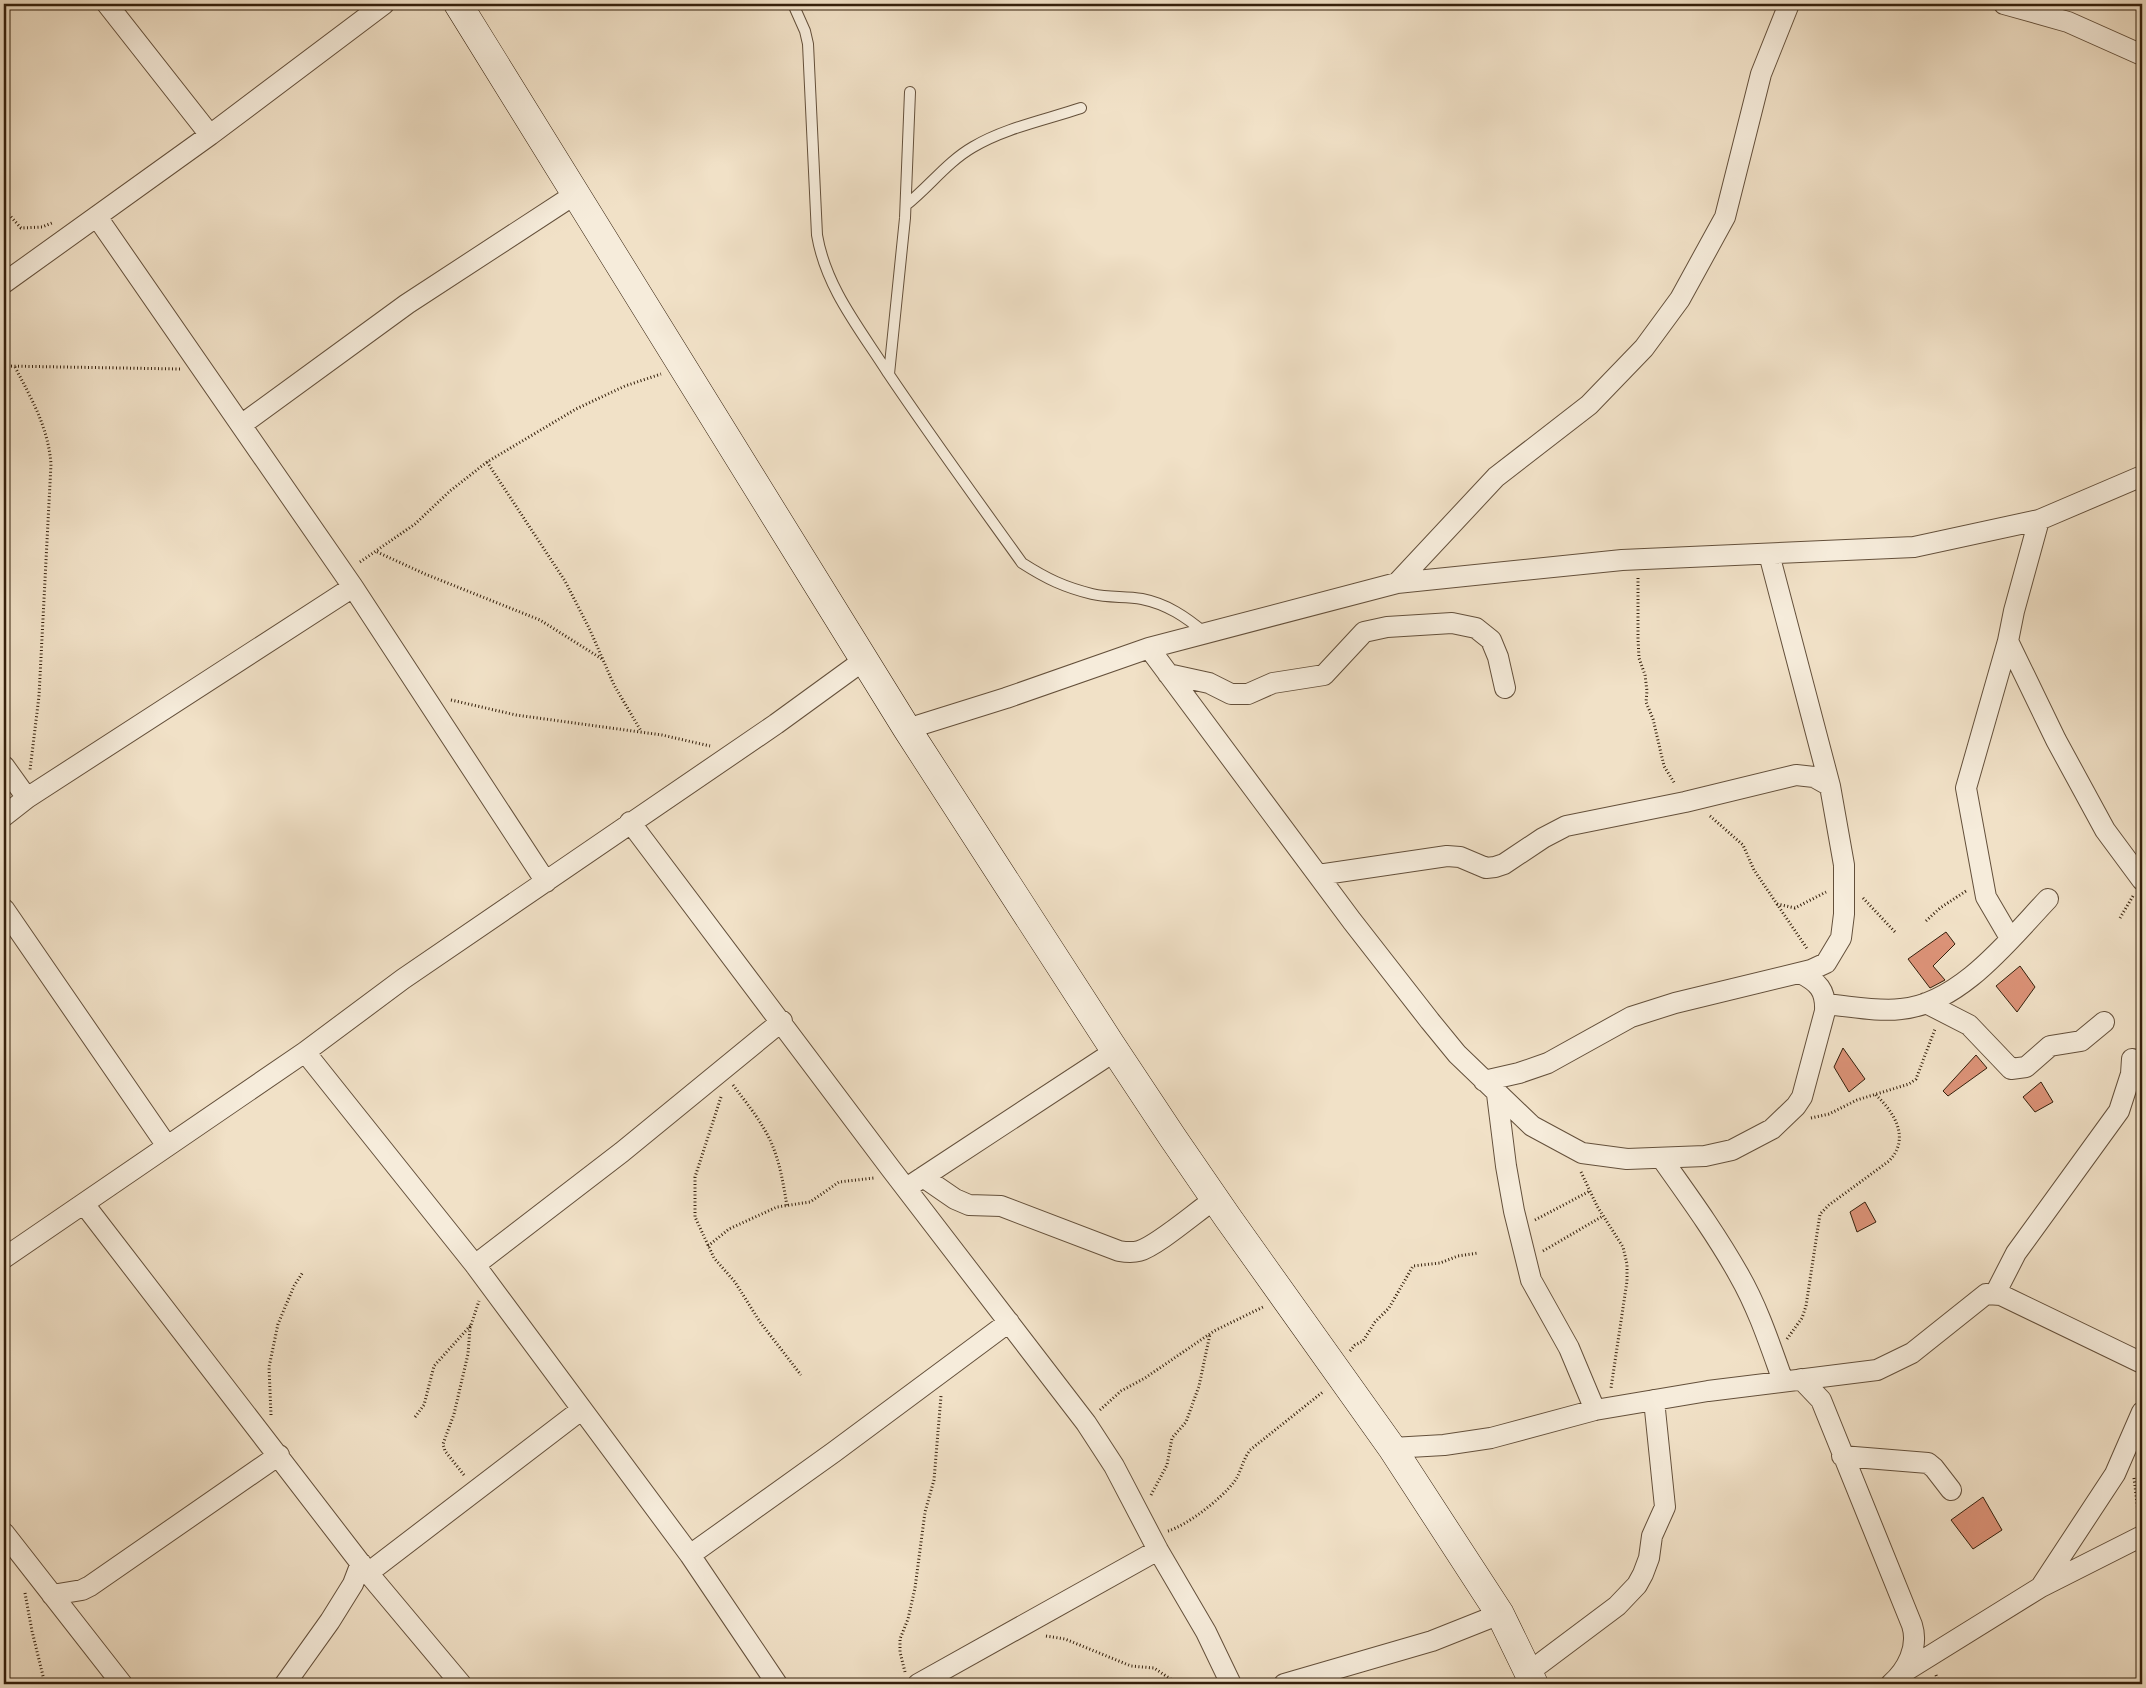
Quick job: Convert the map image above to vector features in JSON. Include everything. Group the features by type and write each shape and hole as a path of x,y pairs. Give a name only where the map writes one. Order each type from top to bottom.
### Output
{"street":[{"path":"107,4 210,135"},
{"path":"4,283 210,135 384,4"},
{"path":"458,4 577,193 907,729 1115,1050 1215,1198 1392,1448 1500,1614 1531,1678 1617,1606 1637,1585 1644,1574 1649,1558 1652,1536 1665,1507 1654,1400"},
{"path":"1397,583 1496,477 1589,405 1644,348 1680,299 1725,217 1761,74 1789,4"},
{"path":"2004,4 2068,22 2142,55"},
{"path":"241,425 407,304 577,193"},
{"path":"97,217 348,580 546,882"},
{"path":"907,729 1006,698 1148,648 1397,583 1638,559 1914,548 2039,520 2142,476"},
{"path":"2010,938 1986,898 1966,788 2008,641 2020,584 2039,520"},
{"path":"1491,1087 1519,1073 1548,1064 1631,1017 1675,1003 1805,972 1826,963 1841,938 1844,865 1830,786 1769,554"},
{"path":"4,816 24,793 348,580"},
{"path":"1168,674 1209,683 1231,694 1248,694 1273,683 1324,675 1364,632 1387,627 1452,623 1476,628 1491,640 1498,657 1505,688"},
{"path":"2008,641 2056,740 2105,830 2142,880"},
{"path":"1148,648 1318,876 1457,1054 1532,1126 1571,1148 1582,1153 1627,1159 1705,1156 1732,1150 1772,1129 1791,1112 1802,1097 1825,1004 1821,989 1805,972"},
{"path":"4,1258 305,1052 403,979 735,752 864,660"},
{"path":"4,766 24,793"},
{"path":"1318,876 1446,856 1460,857 1486,868 1495,867 1566,826 1685,802 1796,775 1814,777 1830,786"},
{"path":"630,822 902,1183 1086,1423 1114,1466 1151,1537 1206,1632 1231,1684"},
{"path":"1935,1007 1949,993 1996,955 2048,899"},
{"path":"4,909 167,1146"},
{"path":"1825,1004 1902,1009 1935,1007 1969,1025 2011,1069 2015,1070 2026,1067 2050,1046 2081,1040 2104,1022"},
{"path":"475,1265 622,1152 782,1022"},
{"path":"902,1183 923,1177 1115,1050"},
{"path":"305,1052 475,1265 690,1555 777,1684"},
{"path":"1995,1294 2016,1253 2119,1111 2131,1074 2132,1059"},
{"path":"1491,1087 1518,1228 1531,1280 1601,1409"},
{"path":"1662,1159 1740,1275 1774,1355 1792,1380 1821,1400 1842,1456 1912,1625 1915,1638 1909,1662 1898,1678"},
{"path":"923,1177 955,1199 969,1205 1001,1206 1119,1251 1130,1252 1139,1251 1152,1244 1215,1198"},
{"path":"84,1204 264,1434 365,1568 461,1684"},
{"path":"1392,1448 1444,1445 1491,1438 1601,1409 1792,1380 1877,1370 1912,1353 1982,1296 1995,1294 2001,1295 2142,1363"},
{"path":"690,1555 1008,1322"},
{"path":"285,1684 365,1568 476,1490 581,1410"},
{"path":"2041,1587 2115,1474 2142,1412"},
{"path":"52,1595 82,1590 90,1586 280,1455"},
{"path":"1842,1456 1928,1464 1934,1468 1951,1490"},
{"path":"4,1533 122,1684"},
{"path":"1898,1678 2041,1587 2142,1536"},
{"path":"913,1681 1008,1634 1151,1537"},
{"path":"1284,1684 1432,1641 1500,1614"}],"lane":[{"path":"793,4 805,31 808,51 817,235 821,256 833,287 858,328 1022,563 1050,581 1092,594 1141,599 1170,608 1185,616 1205,633"},
{"path":"889,374 906,204 910,92"},
{"path":"906,204 925,190 953,161 973,147 995,136 1081,108"}],"path":[{"path":"200,4 274,7 305,4"},
{"path":"4,209 21,228 42,227 54,222"},
{"path":"4,366 203,370"},
{"path":"348,580 377,552 415,524 450,491 487,462 576,409 625,386 683,366"},
{"path":"15,367 42,419 49,443 51,464 38,696 32,763 24,793"},
{"path":"487,462 565,581 590,630 614,685 641,731"},
{"path":"377,552 425,574 540,620 602,659"},
{"path":"1638,559 1639,658 1645,675 1646,702 1653,719 1664,766 1685,802 1714,818 1744,845 1754,870 1809,952 1805,972"},
{"path":"422,692 516,715 641,731 735,752"},
{"path":"1926,921 1940,908 1983,879"},
{"path":"2120,918 2142,880"},
{"path":"1777,904 1796,908 1827,891 1844,891 1864,898 1895,932"},
{"path":"1804,1120 1829,1114 1857,1100 1875,1094 1904,1087 1916,1079 1929,1043 1935,1007"},
{"path":"740,1056 729,1078 767,1132 781,1171 787,1206"},
{"path":"724,1090 714,1113 695,1177 694,1212 714,1258 735,1282 760,1322 801,1375"},
{"path":"1774,1355 1795,1331 1806,1306 1820,1214 1828,1205 1895,1155 1898,1147 1899,1132 1890,1108 1875,1094"},
{"path":"1571,1148 1603,1216 1623,1246 1627,1264 1627,1281 1618,1348 1601,1409"},
{"path":"708,1246 729,1229 777,1207 810,1202 838,1182 844,1180 902,1183"},
{"path":"1518,1228 1590,1191"},
{"path":"1526,1258 1552,1247 1603,1216"},
{"path":"1210,1334 1199,1386 1186,1422 1172,1438 1167,1465 1152,1492 1151,1537 1185,1523 1226,1491 1235,1480 1242,1461 1250,1450 1338,1373 1355,1345 1363,1341 1375,1322 1389,1308 1413,1266 1440,1263 1458,1256 1478,1253"},
{"path":"264,1434 272,1414 269,1367 278,1324 294,1286 303,1272"},
{"path":"476,1490 445,1451 443,1444 454,1414 463,1378 471,1325 487,1282"},
{"path":"1086,1423 1121,1392 1210,1334 1284,1296"},
{"path":"415,1417 424,1405 434,1366 471,1325"},
{"path":"913,1681 900,1652 900,1639 908,1619 915,1588 925,1512 934,1480 943,1371"},
{"path":"2125,1451 2135,1480 2142,1536"},
{"path":"24,1586 32,1631 45,1684"},
{"path":"1008,1634 1052,1636 1066,1639 1130,1666 1154,1668 1178,1684"}],"building":[{"path":"1946,932 1955,944 1933,966 1945,980 1930,988 1908,959"},
{"path":"2020,966 2035,987 2017,1012 1996,986"},
{"path":"1843,1048 1865,1079 1849,1092 1834,1067"},
{"path":"1976,1055 1987,1068 1948,1096 1943,1091"},
{"path":"2041,1082 2053,1102 2035,1112 2023,1097"},
{"path":"1865,1202 1876,1222 1857,1232 1850,1212"},
{"path":"1983,1497 2002,1530 1973,1549 1951,1520"}]}
